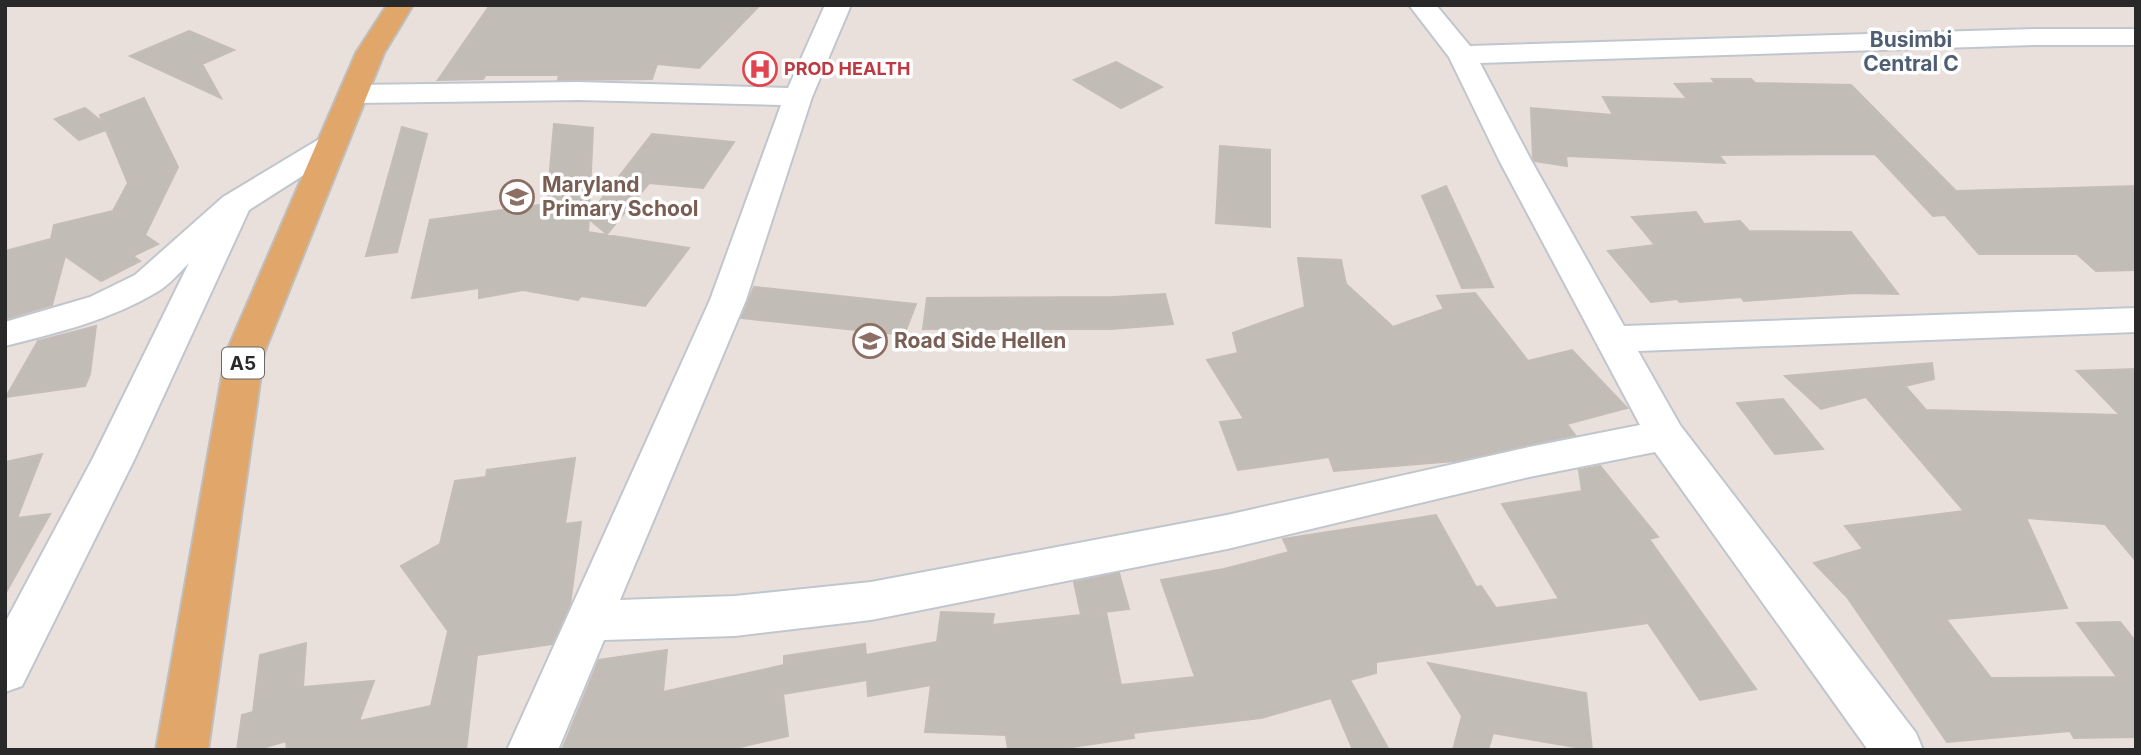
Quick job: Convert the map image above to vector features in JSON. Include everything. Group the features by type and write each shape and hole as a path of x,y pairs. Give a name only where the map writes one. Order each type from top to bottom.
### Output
{"main road":[{"name":"A5","path":"182,750 245,353 370,53 400,5"}],"street":[{"path":"532,750 728,300 798,97 838,5"},
{"path":"1422,5 1462,55 1515,160 1665,435 1898,750"},
{"path":"1462,55 2034,37 2136,37"},
{"path":"354,94 578,91 798,97"},
{"path":"5,334 103,305 147,283 235,204 332,144"},
{"path":"5,671 114,458 235,204"},
{"path":"1613,339 2136,320"},
{"path":"590,621 735,616 871,601 1227,532 1529,462 1665,435"}],"building":[{"path":"490,5 760,5 699,68 657,64 652,79 558,80 559,75 486,75 483,79 438,80"},
{"path":"189,31 234,50 202,64 221,98 130,56"},
{"path":"1116,62 1162,87 1121,108 1074,80"},
{"path":"1712,79 1751,79 1755,83 1851,85 1956,191 2136,186 2136,270 2096,271 2077,254 1979,254 1945,215 1933,216 1875,154 1719,155 1725,163 1566,156 1567,166 1535,161 1533,158 1531,108 1613,115 1603,97 1687,99 1675,84 1715,83"},
{"path":"144,98 178,167 145,235 158,244 133,256 140,261 101,281 65,256 52,305 5,319 5,251 51,239 54,225 113,211 128,183 106,130 79,140 55,119 85,108 102,122 100,115"},
{"path":"554,124 593,128 589,215 652,134 734,142 703,188 649,183 607,234 589,219 588,232 689,248 645,306 581,296 578,300 523,290 479,298 479,288 412,298 430,220 547,204"},
{"path":"402,127 427,134 397,252 366,256"},
{"path":"1220,146 1270,150 1270,227 1216,223"},
{"path":"1446,186 1493,287 1462,288 1422,196"},
{"path":"1696,212 1704,224 1740,221 1749,231 1851,232 1898,294 1855,293 1744,301 1741,297 1651,302 1608,251 1655,245 1632,217"},
{"path":"1298,258 1341,260 1346,284 1393,327 1444,309 1437,296 1475,293 1528,361 1572,350 1627,408 1567,424 1575,435 1455,461 1334,471 1329,457 1238,470 1220,422 1244,419 1207,360 1238,353 1233,333 1305,307"},
{"path":"754,287 916,304 904,335 741,318"},
{"path":"1165,294 1173,324 1111,329 923,329 927,298 1113,297"},
{"path":"96,326 90,374 85,386 6,397 38,341"},
{"path":"1932,363 1934,379 1905,386 1926,410 2120,415 2077,371 2136,369 2136,561 2105,524 2026,518 2067,608 1946,619 1991,678 2117,677 2077,623 2120,622 2136,642 2136,737 2074,738 2070,731 1947,742 1847,597 1814,563 1863,549 1845,526 1964,511 1866,397 1821,409 1785,376"},
{"path":"1783,399 1823,449 1775,454 1737,403"},
{"path":"42,454 17,518 50,514 5,594 5,462"},
{"path":"575,458 565,524 581,522 570,605 552,644 477,655 466,750 287,750 286,741 256,750 237,750 242,715 253,712 260,655 306,643 303,687 374,681 359,721 431,706 448,631 401,566 440,544 455,481 486,477 487,470"},
{"path":"1600,466 1658,537 1649,539 1756,689 1700,700 1648,623 1376,662 1376,673 1350,680 1389,750 1353,750 1331,698 1261,718 1133,733 1134,738 1052,750 1008,750 1006,735 925,732 931,685 868,696 867,680 783,694 788,736 727,750 562,750 599,660 667,650 663,692 784,665 784,656 865,644 866,655 937,642 941,612 994,614 992,625 1081,615 1074,582 1119,573 1129,609 1097,613 1106,612 1121,685 1195,677 1161,580 1224,569 1289,552 1283,539 1436,515 1476,587 1481,586 1496,608 1559,599 1502,504 1582,491 1579,470"},
{"path":"1428,663 1586,693 1592,750 1493,733 1488,750 1453,750 1462,716"}],"place":[{"name":"PROD HEALTH","path":"760,69"},
{"name":"Maryland Primary School","path":"517,197"},
{"name":"Road Side Hellen","path":"870,341"}],"district":[{"name":"Busimbi Central C","path":"1911,52"}]}
